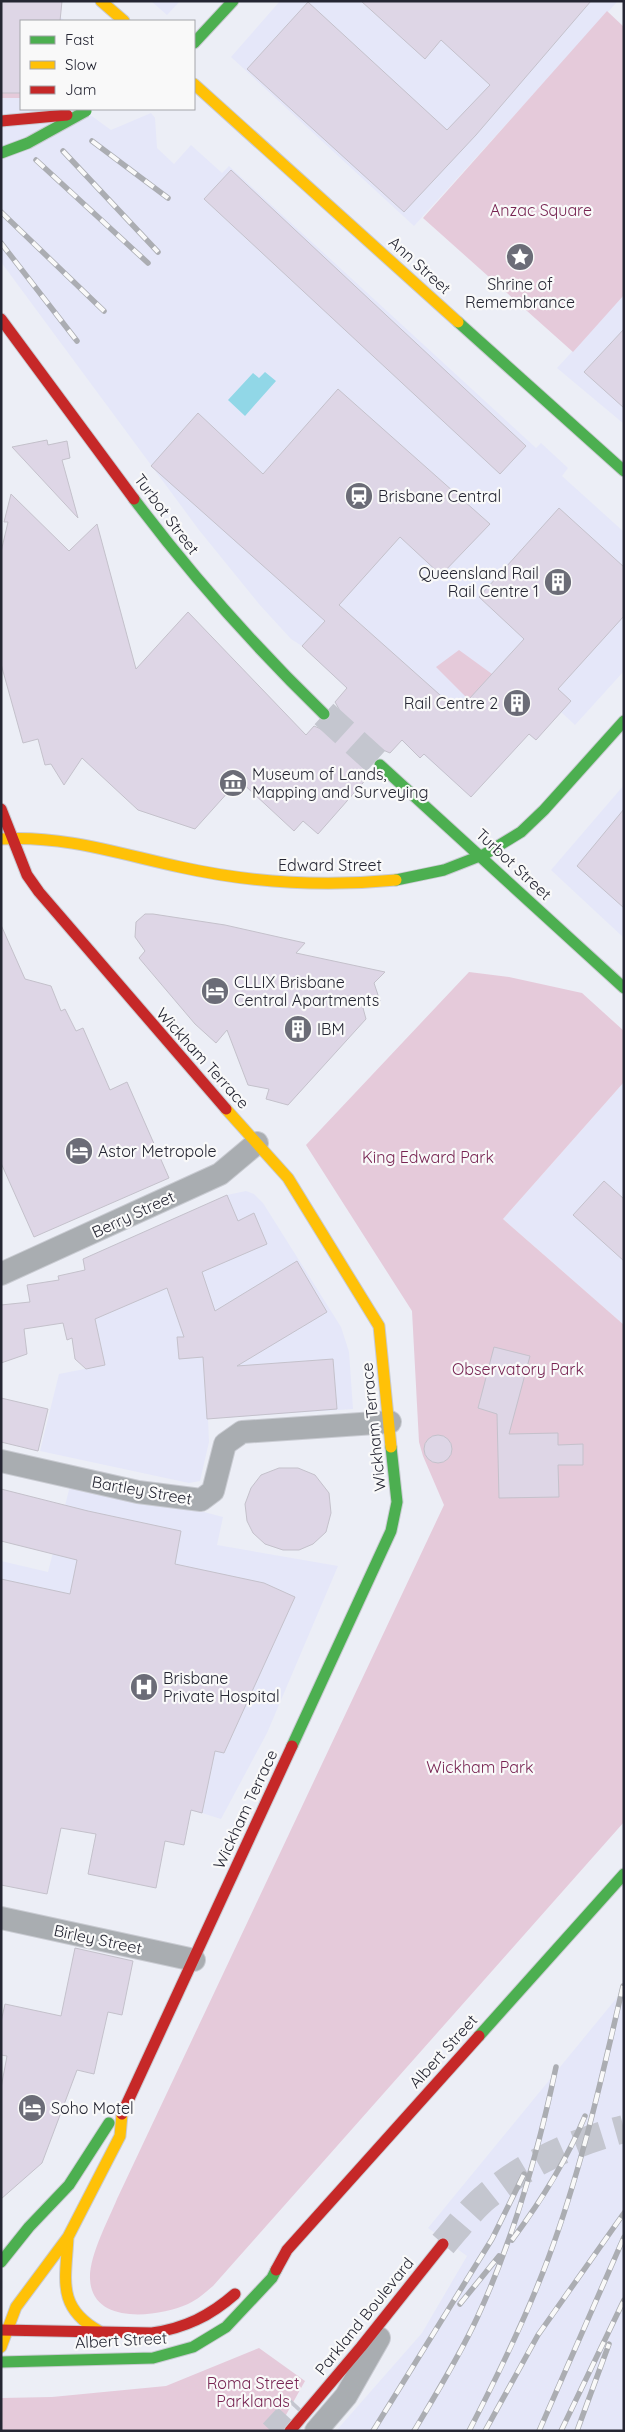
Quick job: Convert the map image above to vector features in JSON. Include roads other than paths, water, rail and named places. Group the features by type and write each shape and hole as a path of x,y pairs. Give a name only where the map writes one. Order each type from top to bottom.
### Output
{"street":[{"path":"101,1 123,20"},
{"path":"195,42 233,1"},
{"name":"Ann Street","path":"195,85 624,471"},
{"path":"1,121 50,117 89,110"},
{"path":"1,153 28,143 89,110"},
{"name":"Turbot Street","path":"1,319 188,570 234,624 283,676 324,714"},
{"name":"Edward Street","path":"7,838 57,838 183,868 230,876 302,883 370,883 398,880 450,866 480,855 521,832 546,810 624,721"},
{"name":"Turbot Street","path":"380,765 624,988"},
{"name":"Wickham Terrace","path":"1,809 7,838 27,875 39,892 178,1056 288,1178 363,1295 378,1326 390,1422 397,1502 391,1531 194,1960 122,2110 120,2136 68,2237 16,2307 4,2330 1,2347"},
{"name":"Berry Street","path":"1,1274 220,1174 258,1143"},
{"name":"Bartley Street","path":"1,1461 138,1492 200,1500 213,1491 225,1444 242,1432 390,1422"},
{"name":"Albert Street","path":"1,2362 153,2358 193,2347 226,2327 272,2278 287,2250 624,1874"},
{"name":"Birley Street","path":"1,1918 194,1960"},
{"name":"Wickham Terrace","path":"1,2262 29,2228 69,2185 107,2124 122,2110"},
{"path":"68,2237 68,2301 72,2311 79,2320 99,2331"},
{"name":"Parkland Boulevard","path":"405,2291 443,2244"},
{"name":"Albert Street","path":"263,2265 287,2250"},
{"name":"Albert Street","path":"4,2330 152,2333 172,2331 193,2325 213,2314 245,2283"},
{"path":"306,2402 405,2291"},
{"path":"316,2431 346,2396 405,2291"},
{"name":"Parkland Boulevard","path":"290,2431 306,2402"}],"water":[{"path":"265,372 276,381 245,416 228,400 253,373 259,378"}],"tunnel":[{"path":"324,714 380,765"},
{"path":"443,2244 481,2201 518,2173 569,2147 624,2129"},
{"path":"271,2431 296,2404"}],"railway":[{"path":"92,141 168,198"},
{"path":"63,151 158,252"},
{"path":"36,160 148,263"},
{"path":"1,212 104,311"},
{"path":"1,243 77,341"},
{"path":"469,2431 521,2325 560,2226 590,2124 623,1986"},
{"path":"414,2431 470,2333 490,2288 524,2195 556,2067"},
{"path":"512,2240 552,2181 570,2149 585,2116"},
{"path":"373,2431 492,2239 524,2174"},
{"path":"485,2431 538,2335 624,2213"},
{"path":"539,2431 624,2237"},
{"path":"460,2304 499,2256"},
{"path":"561,2431 624,2300"},
{"path":"577,2431 609,2344"}],"place":[{"name":"Shrine of Remembrance","path":"520,257"},
{"name":"Brisbane Central","path":"359,496"},
{"name":"Queensland Rail Rail Centre 1","path":"558,582"},
{"name":"Rail Centre 2","path":"517,703"},
{"name":"Museum of Lands, Mapping and Surveying","path":"233,783"},
{"name":"CLLIX Brisbane Central Apartments","path":"215,991"},
{"name":"IBM","path":"298,1029"},
{"name":"Astor Metropole","path":"79,1151"},
{"name":"Brisbane Private Hospital","path":"144,1687"},
{"name":"Soho Motel","path":"32,2108"}],"park label":[{"name":"Anzac Square","path":"541,210"},
{"name":"King Edward Park","path":"428,1157"},
{"name":"Observatory Park","path":"518,1369"},
{"name":"Wickham Park","path":"480,1767"},
{"name":"Roma Street Parklands","path":"253,2392"}]}
